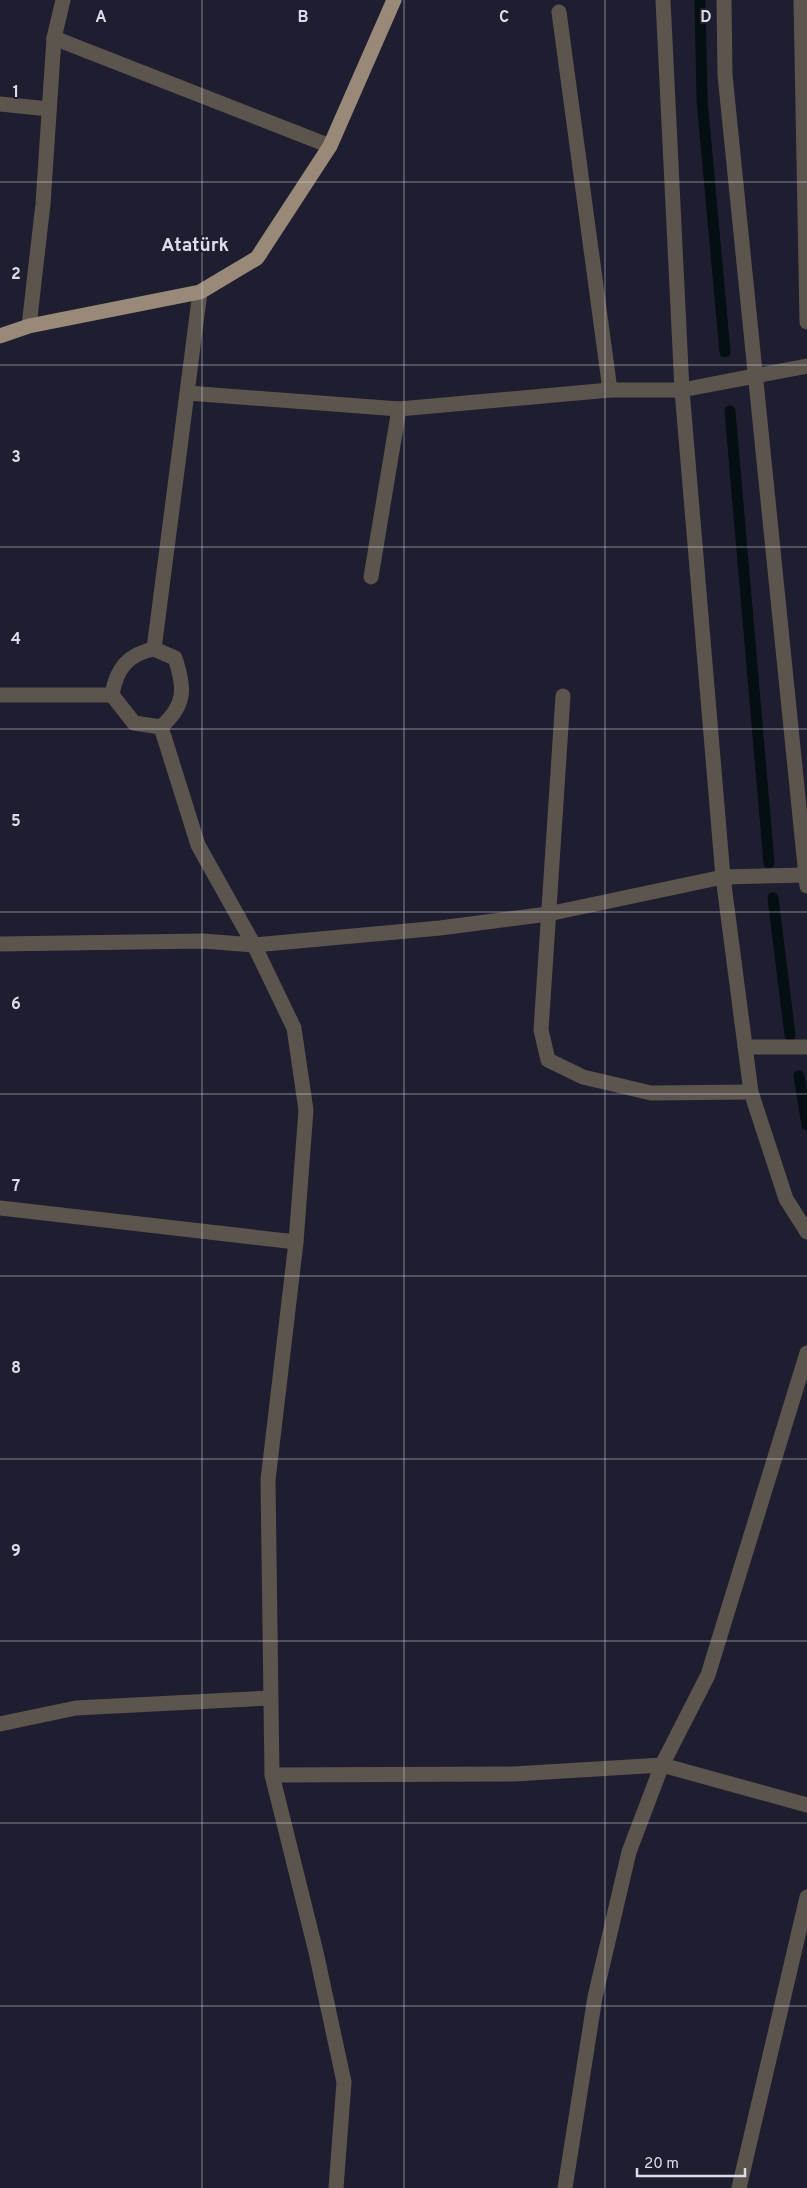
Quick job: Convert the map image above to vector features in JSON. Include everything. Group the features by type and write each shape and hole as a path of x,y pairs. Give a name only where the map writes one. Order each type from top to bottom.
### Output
{"main road":[{"path":"0,336 29,326 200,292 257,258 330,146 394,0"}],"street":[{"path":"29,326 43,204 54,38 63,0"},
{"path":"663,0 682,390 722,878 751,1092 786,1199 807,1232"},
{"path":"0,944 203,941 254,945 440,928 548,914 722,878 806,881 725,75 724,0"},
{"path":"801,0 807,322"},
{"path":"559,12 610,390"},
{"path":"54,38 330,146"},
{"path":"0,104 49,109"},
{"path":"154,649 200,292"},
{"path":"188,393 399,409 610,390 682,390 807,366"},
{"path":"371,577 399,409"},
{"path":"154,649 175,658 182,678 180,705 161,727 134,723 112,694 114,679 124,664 147,650 154,649"},
{"path":"0,695 112,694"},
{"path":"563,696 541,1030 548,1060 584,1077 651,1093 751,1092"},
{"path":"161,727 198,845 254,945 294,1028 306,1110 296,1242 268,1480 272,1775 316,1952 344,2082 336,2188"},
{"path":"745,1047 807,1047"},
{"path":"0,1208 296,1242"},
{"path":"565,2188 595,1997 629,1852 662,1765 708,1675 807,1353"},
{"path":"0,1724 76,1708 270,1698"},
{"path":"272,1775 514,1774 662,1765 807,1805"},
{"path":"739,2188 807,1897"}],"waterway":[{"path":"700,0 702,100 725,352"},
{"path":"730,411 769,863"},
{"path":"773,898 790,1035"},
{"path":"799,1076 807,1125"}],"district":[{"name":"Atatürk","path":"195,246"}]}
